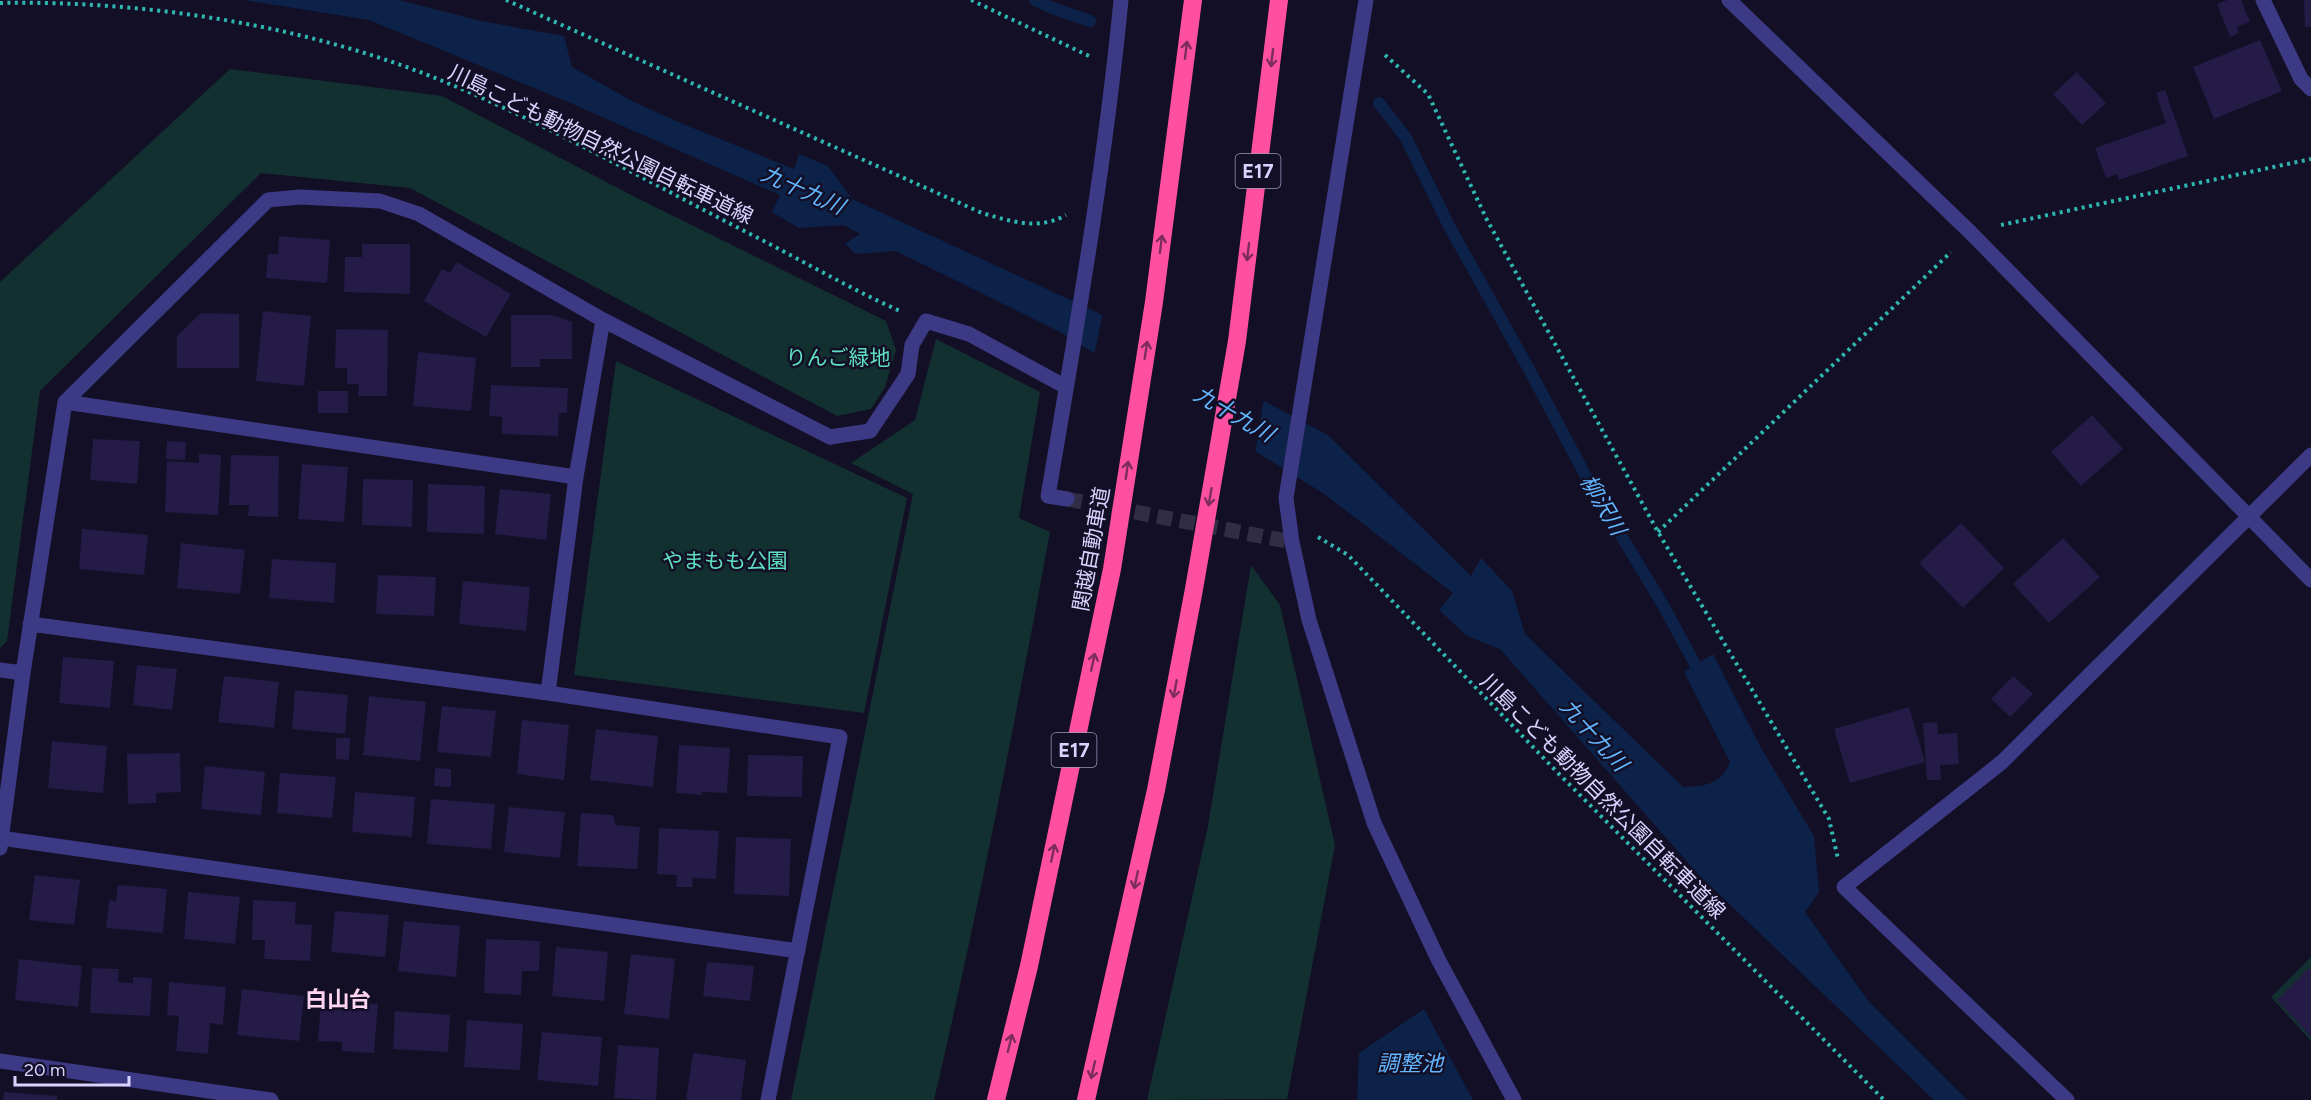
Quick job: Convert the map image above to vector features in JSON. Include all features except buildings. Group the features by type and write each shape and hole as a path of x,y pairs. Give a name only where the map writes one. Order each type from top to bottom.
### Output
{"highway":[{"name":"関越自動車道","path":"996,1100 1029,966 1112,569 1154,302 1193,0"},
{"name":"E17","path":"1086,1100 1156,790 1221,439 1237,341 1279,0"}],"street":[{"path":"1067,500 1048,496 1096,197 1121,0"},
{"path":"1366,0 1286,498 1292,542 1309,621 1374,823 1438,959 1514,1100"},
{"path":"1729,0 1971,233 2311,580"},
{"path":"2263,0 2301,79 2311,89"},
{"path":"798,951 0,842 22,673 65,402 250,216 268,200 290,197 380,201 420,214 603,320 830,437 870,431 908,374 912,345 926,321 969,334 1066,387"},
{"path":"548,693 576,477 603,320"},
{"path":"65,402 576,477"},
{"path":"2067,1100 1844,887 2002,762 2311,455"},
{"path":"30,624 548,693 840,737 768,1100"},
{"path":"0,670 22,673"},
{"path":"0,1061 271,1100"}],"path":[{"path":"506,0 982,213 1024,225 1058,219 1096,197"},
{"path":"971,0 1114,68"},
{"name":"川島こども動物自然公園自転車道線","path":"0,3 121,3 190,11 258,23 355,49 445,82 574,143 897,309 926,321"},
{"path":"1362,34 1428,94 1486,218 1658,532 1829,819 1844,887"},
{"path":"1658,532 1971,233 2003,224 2311,159"},
{"name":"川島こども動物自然公園自転車道線","path":"1292,542 1316,536 1348,555 1559,774 1884,1100"}],"green space":[{"name":"りんご緑地","path":"230,69 442,96 635,197 886,321 896,350 885,387 871,409 837,416 410,188 261,173 40,391 7,641 0,648 0,282"},
{"path":"936,339 1040,392 1019,518 1050,532 1023,674 981,888 934,1100 791,1100 913,494 851,463 915,420"},
{"name":"やまもも公園","path":"616,361 907,498 864,713 574,675"},
{"path":"1251,565 1280,605 1335,845 1287,1099 1147,1100 1208,826"},
{"path":"2311,957 2311,1041 2271,997"}],"water":[{"name":"九十九川","path":"244,0 399,0 481,21 564,36 572,67 632,101 794,169 799,154 828,166 852,199 1092,310 1328,435 1471,576 1481,558 1512,591 1525,634 1683,787 1698,786 1717,780 1730,762 1684,672 1713,654 1761,748 1814,836 1819,892 1805,912 1869,1002 1967,1100 1934,1100 1697,873 1500,649 1467,636 1439,610 1453,593 1323,493 1060,332 896,251 856,254 845,244 860,234 844,225 799,228 772,212 780,195 568,102 369,20"},
{"name":"調整池","path":"1424,1009 1473,1100 1357,1100 1359,1053"}],"pier":[{"path":"1103,312 1264,398 1255,455 1094,356"}],"waterway":[{"name":"柳沢川","path":"1035,0 1090,21"},
{"name":"柳沢川","path":"1379,103 1406,138 1449,226 1590,484 1663,605 1703,679"}],"tunnel":[{"path":"1067,499 1292,542"}],"district":[{"name":"白山台","path":"338,999"}]}
